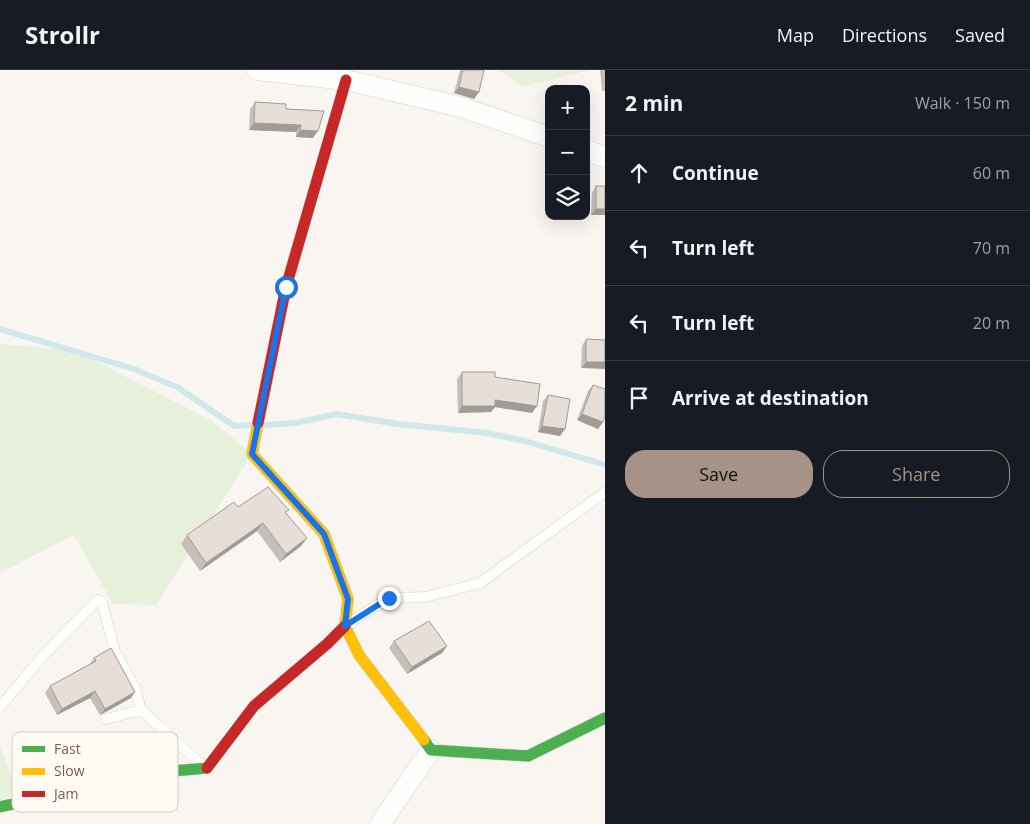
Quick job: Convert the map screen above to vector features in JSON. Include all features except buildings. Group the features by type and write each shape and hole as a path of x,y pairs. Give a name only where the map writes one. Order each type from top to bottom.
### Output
{"street":[{"path":"257,70 346,80 461,107 545,136"},
{"path":"346,80 286,287 252,454 324,534 348,599 345,626 359,655 431,750 528,756 605,718"},
{"path":"590,151 605,157"},
{"path":"178,771 207,768 254,706 327,644 345,626"},
{"path":"380,824 431,750"}],"lane":[{"path":"345,626 389,598 425,597 480,583 605,492"},
{"path":"0,708 42,657 97,600 102,602 115,652 135,688 141,710 166,732"},
{"path":"106,719 141,710"},
{"path":"178,743 207,768"}],"green space":[{"path":"500,70 590,70 523,87"},
{"path":"0,344 76,351 210,420 252,454 156,605 113,604 74,535 0,573"},
{"path":"0,742 12,778 12,796 0,801"}],"waterway":[{"path":"0,329 134,369 179,388 234,426 252,425"},
{"path":"265,425 296,423 336,414 398,424 487,433 525,441 605,465"}],"traffic: fast":[{"path":"424,740 431,750 528,756 605,718"},
{"path":"178,771 207,768"},
{"path":"0,807 12,804"}],"traffic: slow":[{"path":"258,423 252,454 324,534 348,599 345,626 359,655 424,740"}],"traffic: jam":[{"path":"258,423 286,287 346,80"},
{"path":"207,768 254,706 327,644 345,626"}],"route":[{"path":"286,287 252,454 324,534 348,599 345,626 389,598"}]}
